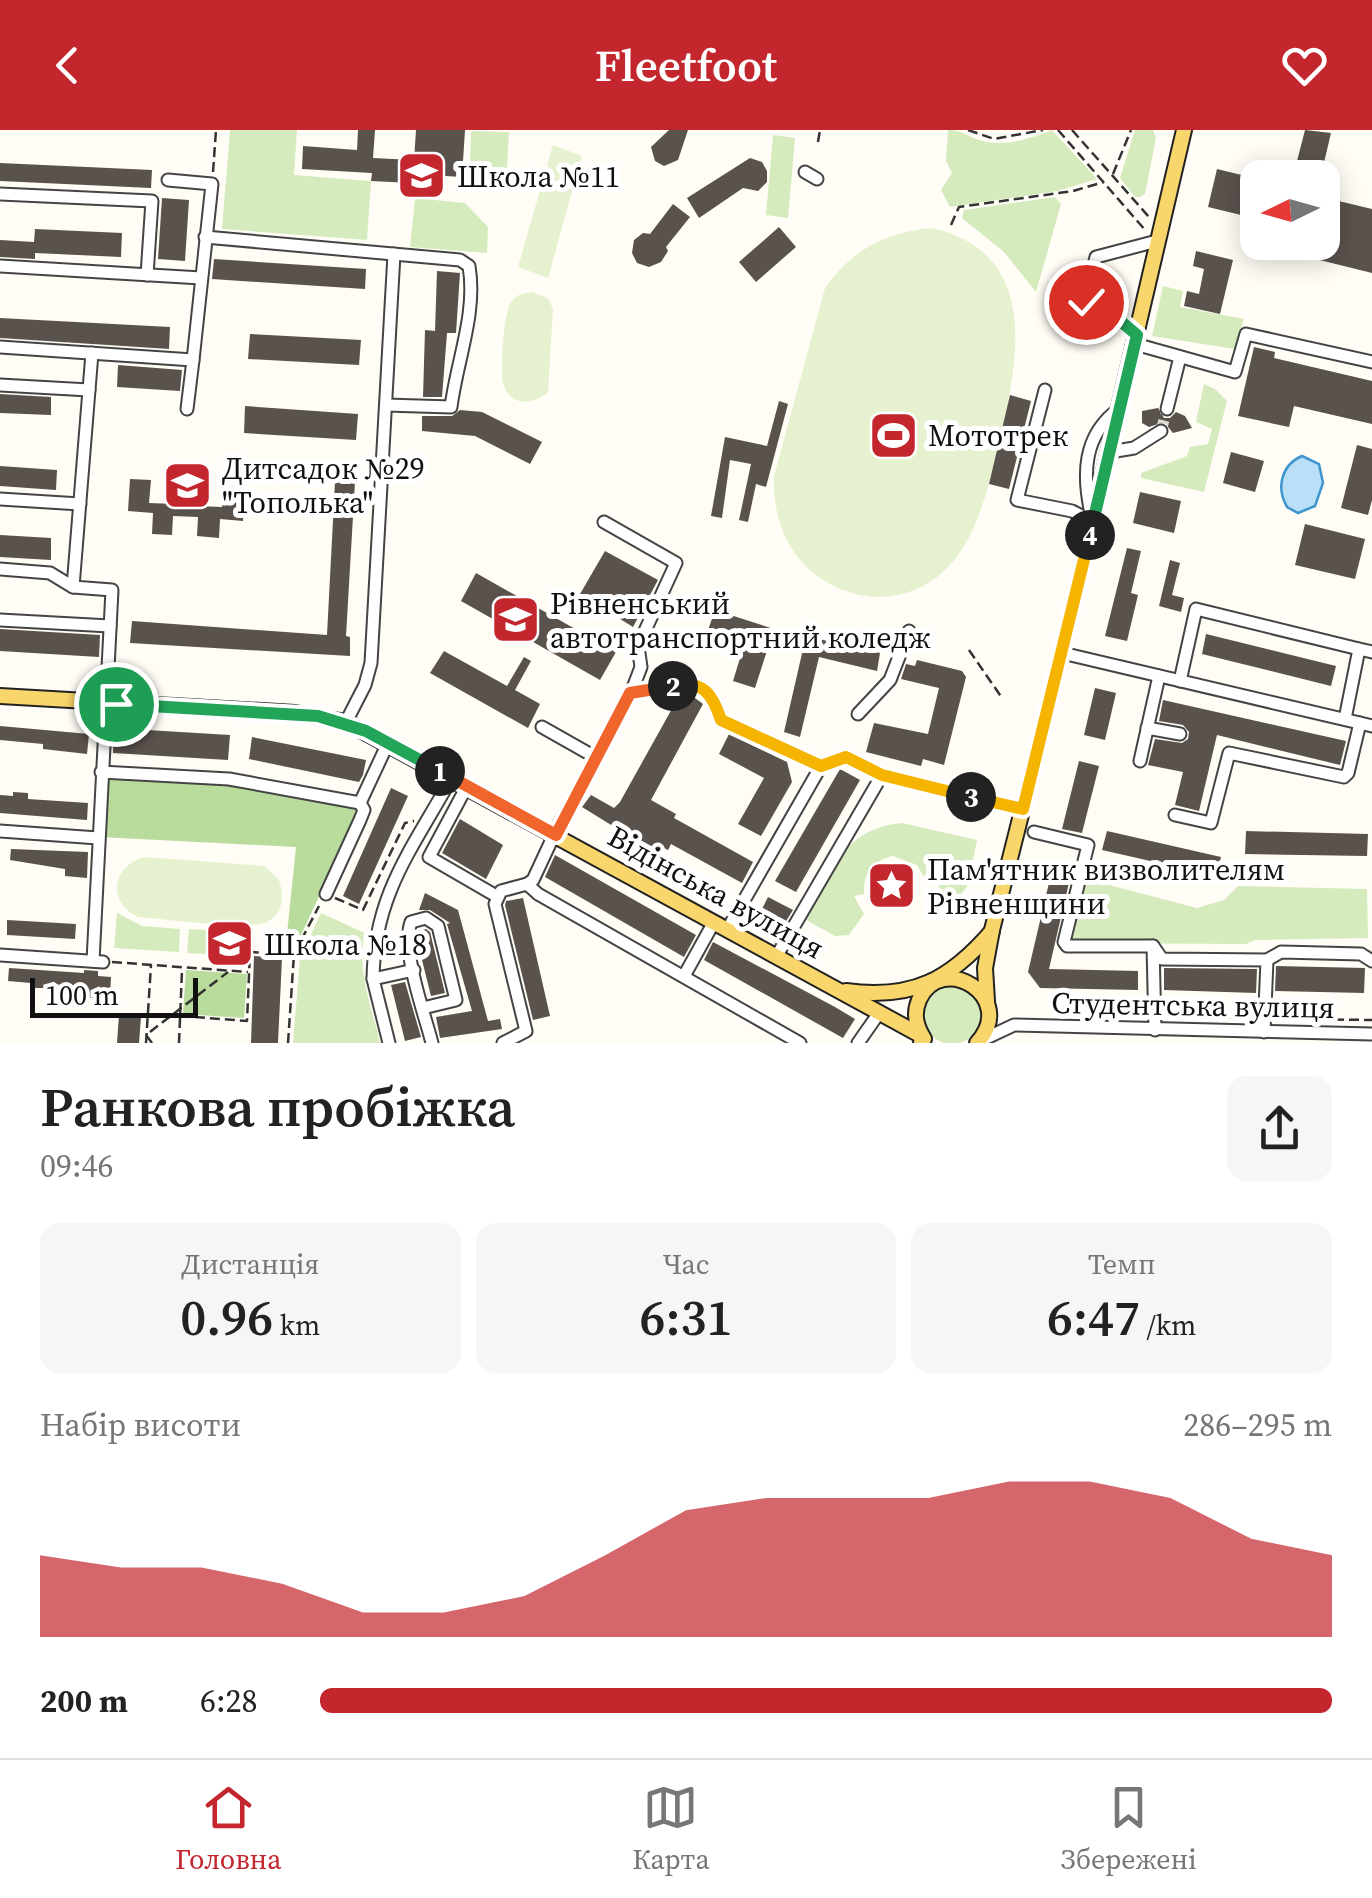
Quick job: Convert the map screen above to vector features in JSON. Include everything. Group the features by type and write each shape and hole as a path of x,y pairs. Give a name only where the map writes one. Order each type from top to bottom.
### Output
{"main road":[{"path":"977,1043 987,1028 986,968 992,930 1136,340 1151,236 1184,130"},
{"name":"Відінська вулиця","path":"0,696 296,713 346,722 879,1012 924,1041"},
{"path":"924,1041 916,1016 921,995 969,958 992,930"},
{"path":"938,981 961,979 980,992 986,1002"},
{"name":"Відінська вулиця","path":"837,990 865,994 898,992 938,981"}],"street":[{"path":"1174,130 1180,147"},
{"path":"805,172 817,180"},
{"path":"168,180 212,184 187,409"},
{"path":"0,194 152,201 147,275"},
{"path":"1151,236 1096,257 1086,302 1124,324 1136,340 1235,372 1246,334 1372,362"},
{"path":"206,237 460,260 470,266 468,328 455,374 451,407 386,405"},
{"path":"346,722 372,663 394,254"},
{"path":"0,266 201,278"},
{"path":"0,347 192,360"},
{"path":"73,587 92,353"},
{"path":"1168,410 1180,357"},
{"path":"0,385 89,390"},
{"path":"1044,390 1017,500 1072,511 1093,522"},
{"path":"1093,522 1084,483 1089,457 1096,430 1120,408"},
{"path":"1110,452 1134,448 1161,430"},
{"path":"0,499 80,504"},
{"path":"508,1042 526,1031 496,904 498,898 501,891 532,880 556,835 630,693 641,667 638,646 676,563 604,522"},
{"path":"0,569 50,572 73,587 112,590 98,838 98,961 0,954"},
{"path":"1180,681 1196,608 1366,650 1344,719"},
{"path":"0,620 110,626"},
{"path":"858,714 890,680 909,631"},
{"path":"1062,653 1366,724 1344,777 1229,753 1210,823 1175,815"},
{"path":"1140,761 1159,676"},
{"path":"690,682 715,701 721,720 821,766"},
{"path":"542,727 595,756"},
{"path":"1147,728 1180,734"},
{"path":"360,803 388,742"},
{"path":"684,976 821,766 846,757 882,775 1023,809"},
{"path":"101,772 228,780 360,803"},
{"path":"776,957 882,775"},
{"path":"389,1043 372,979 373,946 385,898 452,777"},
{"path":"467,786 429,857 498,898"},
{"path":"326,894 364,810 360,803"},
{"path":"0,830 98,838"},
{"path":"1034,832 1088,845 1064,942 1067,946 1153,946"},
{"path":"527,884 538,894 800,1043"},
{"path":"423,1008 456,1000 438,926 426,918 410,922 406,935 423,1008 432,1043"},
{"path":"1153,946 1162,959 1267,960 1281,952 1361,954 1372,961"},
{"path":"1153,946 1155,1023"},
{"path":"1264,1032 1267,960"},
{"path":"372,979 414,970"},
{"path":"986,1002 998,1016 1014,1025"},
{"path":"858,1043 879,1012"},
{"name":"Студентська вулиця","path":"1014,1025 1043,1033 1155,1023 1207,1037 1264,1032 1336,1038 1372,1034"},
{"path":"977,1043 1014,1025"}],"path":[{"path":"212,184 216,130"},
{"path":"818,142 820,130"},
{"path":"968,130 994,139 1043,130"},
{"path":"1058,130 1151,236"},
{"path":"1072,130 1149,217"},
{"path":"1112,175 1131,130"},
{"path":"951,225 958,208 1073,191 1104,182"},
{"path":"969,650 1002,698"},
{"path":"630,693 690,682"},
{"path":"288,1043 294,954 326,894 363,910 405,823 426,819"},
{"path":"180,1016 247,1020 250,952 294,954"},
{"path":"98,961 250,972"},
{"path":"146,1043 150,965"},
{"path":"179,1043 182,967"},
{"path":"146,1034 229,970"},
{"path":"1155,1023 1254,1018"},
{"path":"1273,1018 1372,1020"},
{"path":"146,1034 152,1043"}],"green space":[{"path":"230,130 297,130 294,175 371,181 367,240 222,229"},
{"path":"948,130 979,140 1008,143 1052,130 1097,179 1057,191 950,207 941,190 952,173 946,161"},
{"path":"1135,130 1153,130 1156,138 1145,194 1140,197 1135,197 1120,178"},
{"path":"471,131 509,132 507,168 470,166"},
{"path":"773,135 795,138 788,218 766,215"},
{"path":"553,145 582,156 548,278 518,267"},
{"path":"1055,197 1061,204 1036,292 1004,252 962,218 964,210"},
{"path":"415,198 465,203 488,227 487,253 410,247"},
{"name":"Мототрек","path":"933,228 968,242 992,261 1007,286 1014,315 1015,346 1006,411 980,512 959,554 925,585 892,596 861,595 823,580 791,548 779,520 774,476 825,288 847,263 872,245 900,234"},
{"path":"1163,286 1183,291 1180,307 1244,319 1235,349 1152,336"},
{"path":"532,292 549,299 553,310 548,392 535,400 522,401 510,396 503,383 503,341 511,302"},
{"path":"1204,384 1227,401 1204,492 1141,478 1141,473 1187,456 1190,447 1208,444 1212,429 1196,422"},
{"path":"103,775 228,782 358,805 360,809 301,935 287,934 296,847 100,837"},
{"path":"902,823 977,840 968,885 959,897 939,897 939,879 926,881 917,865 893,856 874,865 867,874 864,894 854,896 864,914 849,935 835,936 806,920 832,870 852,844 881,827"},
{"path":"144,857 265,866 279,880 280,909 273,918 258,924 138,917 121,902 117,885 125,868"},
{"path":"1086,879 1197,908 1224,900 1238,886 1367,889 1368,938 1255,940 1246,944 1068,943"},
{"path":"117,913 142,926 180,929 179,952 114,948"},
{"path":"321,913 365,933 362,961 380,1043 293,1043 300,958"},
{"path":"189,929 240,932 239,956 187,953"},
{"path":"186,970 247,974 244,1018 183,1014"},
{"path":"941,988 963,988 979,1004 979,1026 963,1042 941,1042 925,1026 925,1004"}],"water":[{"path":"1302,456 1319,464 1323,483 1315,506 1298,513 1287,507 1281,485 1289,465"}],"building":[{"path":"358,130 375,130 373,158 414,160 416,130 465,130 462,177 412,174 411,183 371,181 372,173 302,169 303,146 357,150"},
{"path":"669,130 688,130 678,160 664,166 655,161 651,147"},
{"path":"1305,130 1331,133 1325,160 1297,160"},
{"path":"750,158 762,162 767,182 758,191 743,188 699,218 687,198"},
{"path":"0,163 152,170 151,188 0,181"},
{"path":"1217,169 1240,175 1240,215 1208,207"},
{"path":"162,198 189,200 185,261 158,259"},
{"path":"1340,201 1372,209 1372,273 1320,260 1340,260"},
{"path":"673,204 690,217 666,247 668,251 661,262 649,267 637,263 632,253 634,240 643,233 650,234"},
{"path":"779,227 796,247 756,282 739,262"},
{"path":"35,229 122,233 121,257 35,253 35,259 0,257 0,240 34,242"},
{"path":"1196,251 1233,260 1220,314 1184,306 1187,291 1199,294 1204,269 1193,266"},
{"path":"214,259 366,269 365,289 212,279"},
{"path":"437,271 460,273 456,333 447,333 442,397 423,397 425,330 435,331"},
{"path":"0,318 170,327 169,349 0,338"},
{"path":"250,334 361,340 359,365 248,359"},
{"path":"1254,347 1275,352 1274,358 1372,381 1372,424 1294,406 1289,427 1238,416"},
{"path":"118,365 182,370 180,391 117,387"},
{"path":"0,394 51,397 51,415 0,413"},
{"path":"1010,395 1031,401 1009,489 989,484"},
{"path":"779,401 788,404 766,487 756,484 748,522 739,520 751,464 730,460 722,518 711,516 725,437 767,446"},
{"path":"245,406 358,414 356,440 244,433"},
{"path":"1158,408 1164,418 1176,412 1185,416 1192,428 1173,433 1164,422 1149,427 1142,423 1142,411"},
{"path":"460,410 482,412 542,442 530,464 475,436 422,431 422,416 452,416"},
{"path":"1357,445 1372,449 1372,500 1368,515 1341,508"},
{"path":"1231,452 1264,461 1255,492 1223,483"},
{"path":"336,463 356,465 346,636 350,637 350,656 130,643 132,621 327,635"},
{"path":"0,466 57,470 56,490 0,486"},
{"path":"130,479 151,480 149,503 176,504 177,482 197,484 196,506 222,507 225,486 245,488 243,521 220,519 219,538 197,536 198,517 173,516 172,535 152,534 153,513 128,511"},
{"path":"1140,492 1181,501 1174,533 1133,523"},
{"path":"1305,524 1365,539 1355,579 1295,565"},
{"path":"0,535 51,538 51,560 0,557"},
{"path":"1127,548 1141,551 1131,593 1138,595 1127,641 1105,636"},
{"path":"605,551 658,580 633,627 580,594"},
{"path":"1170,560 1180,563 1172,595 1184,598 1181,612 1159,606"},
{"path":"476,573 616,652 600,680 461,601"},
{"path":"715,610 774,629 755,688 733,681 744,645 707,633"},
{"path":"0,629 100,635 99,657 0,651"},
{"path":"1206,634 1336,666 1331,686 1202,654"},
{"path":"806,636 880,653 877,671 819,657 800,737 784,732"},
{"path":"444,651 507,686 524,657 531,661 515,690 540,704 528,728 430,673"},
{"path":"917,660 962,671 966,677 944,765 923,759 921,766 866,752 874,723 928,734 939,688 901,679 906,664 915,666"},
{"path":"1095,688 1116,693 1105,740 1084,735"},
{"path":"683,689 703,704 651,800 676,814 674,818 753,862 742,883 671,844 668,850 662,847 658,854 582,807 591,795 614,808 620,802"},
{"path":"1163,700 1346,741 1340,765 1217,735 1199,811 1175,805 1183,772 1148,765 1155,739 1182,743 1188,739 1189,732 1183,725 1159,721"},
{"path":"0,726 89,734 87,754 0,740"},
{"path":"114,728 230,735 228,760 113,753"},
{"path":"729,734 787,762 792,782 761,836 738,824 764,778 719,754"},
{"path":"252,737 366,760 363,775 359,782 249,759"},
{"path":"1079,761 1099,766 1082,833 1062,829"},
{"path":"840,769 860,780 796,892 775,881"},
{"path":"391,788 408,796 359,904 343,896"},
{"path":"13,792 28,793 28,799 88,803 87,820 0,813 0,795 13,796"},
{"path":"460,819 503,845 486,879 442,853"},
{"path":"1107,831 1221,857 1216,876 1102,850"},
{"path":"1246,831 1368,834 1367,856 1245,854"},
{"path":"11,849 88,852 87,878 65,876 65,869 10,860"},
{"path":"555,855 696,935 684,957 545,877"},
{"path":"1052,870 1071,874 1049,969 1138,971 1138,990 1040,988 1028,972"},
{"path":"425,893 458,910 488,1021 500,1019 502,1029 440,1038 436,1017 472,1011 447,924 450,923 430,910 419,910"},
{"path":"768,897 793,910 783,926 759,915"},
{"path":"523,898 550,1016 533,1020 505,905 506,901"},
{"path":"7,920 76,924 75,939 7,935"},
{"path":"426,929 445,993 431,996 418,944 419,931"},
{"path":"713,942 855,1019 843,1038 704,960"},
{"path":"254,956 282,958 278,1043 251,1043"},
{"path":"1276,966 1365,968 1364,993 1275,991"},
{"path":"9,968 98,971 98,976 111,977 110,999 84,997 85,986 47,984 47,988 30,988 31,983 8,981"},
{"path":"1164,968 1257,969 1256,993 1164,990"},
{"path":"405,982 421,1037 405,1041 391,985"},
{"path":"119,1015 141,1017 139,1043 117,1043"}],"tunnel":[{"path":"1161,431 1167,409"}],"place":[{"name":"Школа №11","path":"422,176"},
{"name":"Мототрек","path":"893,435"},
{"name":"Дитсадок №29 \"Тополька\"","path":"187,485"},
{"name":"Рівненський автотранспортний коледж","path":"515,620"},
{"name":"Пам'ятник визволителям Рівненщини","path":"892,886"},
{"name":"Школа №18","path":"229,944"}],"route":[{"path":"116,704 296,713 346,722 556,835 630,693 690,682 715,701 721,720 821,766 846,757 882,775 1023,809 1137,335 1086,302"}]}
